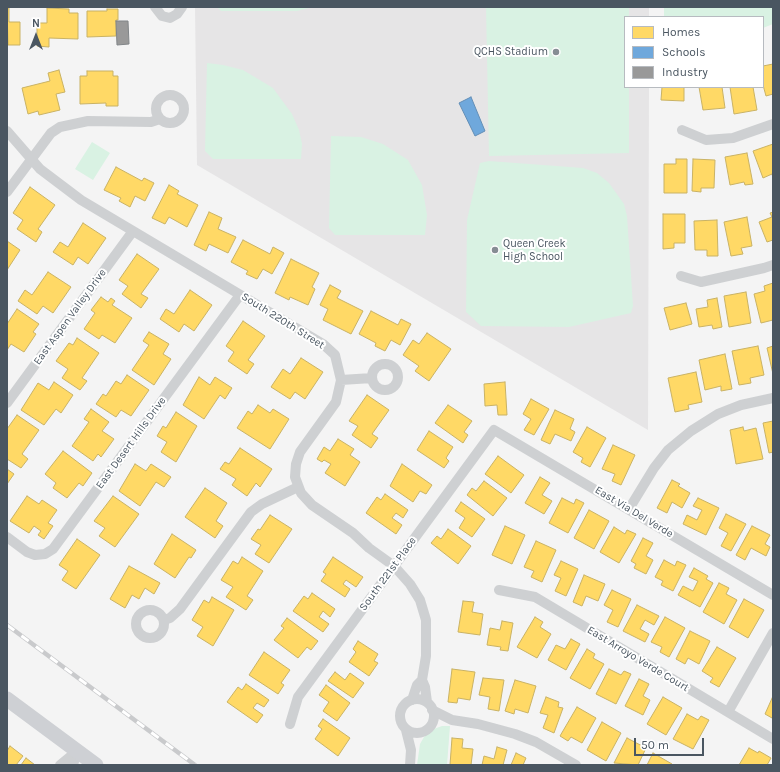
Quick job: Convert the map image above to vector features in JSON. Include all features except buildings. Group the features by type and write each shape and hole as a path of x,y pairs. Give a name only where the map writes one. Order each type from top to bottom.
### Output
{"main road":[{"path":"7,699 75,758 96,765"}],"street":[{"path":"155,7 162,16 170,18 178,14 182,7"},
{"path":"7,192 52,133 60,127 88,121 151,122 160,119"},
{"path":"682,130 706,140 733,138 773,124"},
{"name":"South 220th Street","path":"7,131 31,159 70,192 132,231 323,344 335,355 341,380 336,402 300,452 296,464 295,477 298,487"},
{"name":"East Aspen Valley Drive","path":"7,403 132,231"},
{"path":"681,276 701,282 773,265"},
{"name":"East Desert Hills Drive","path":"7,537 27,552 35,555 45,554 52,549 240,295"},
{"path":"341,380 372,378"},
{"path":"629,509 654,468 668,450 692,431 718,414 741,405 773,398"},
{"name":"East Via Del Verde","path":"494,430 773,595"},
{"name":"South 221st Place","path":"290,724 298,697 494,430"},
{"path":"164,620 170,618 180,609 251,512 267,501 298,487 301,493 312,505 353,533 369,548 394,566 410,584 420,600 426,620 426,656 422,680 433,718 431,725"},
{"name":"East Arroyo Verde Court","path":"499,590 535,597 773,739"},
{"path":"728,712 773,633"},
{"path":"412,700 417,685 422,680"},
{"path":"410,765 411,750 406,730 400,721 400,710 403,706 412,700 417,699 452,720"},
{"path":"411,750 422,732 431,725 452,720 478,724 515,734 536,742 576,765"},
{"path":"406,730 422,732"},
{"path":"60,765 75,758"}],"shaded area":[{"name":"Queen Creek High School","path":"195,7 649,7 649,16 624,16 624,88 649,88 648,430 197,165"}],"green space":[{"path":"217,7 313,7 297,11 221,11"},
{"name":"QCHS Stadium","path":"486,7 629,7 629,16 624,16 624,88 629,88 629,153 489,156"},
{"path":"664,7 773,7 773,24 764,28 764,16 664,16"},
{"path":"207,63 243,70 273,88 292,114 299,130 302,144 301,159 213,159 205,151"},
{"path":"331,136 361,137 383,144 408,160 422,185 427,215 425,235 335,235 329,228"},
{"path":"92,142 110,153 93,180 75,169"},
{"path":"489,161 583,168 597,173 609,183 624,204 627,216 633,306 631,313 569,327 481,326 466,312 467,220 480,163"},
{"path":"442,726 450,726 447,765 417,765 420,744 424,737 431,730"}],"railway":[{"path":"7,625 195,765"}],"place":[{"name":"QCHS Stadium","path":"556,52"},
{"name":"Queen Creek High School","path":"495,250"}]}
